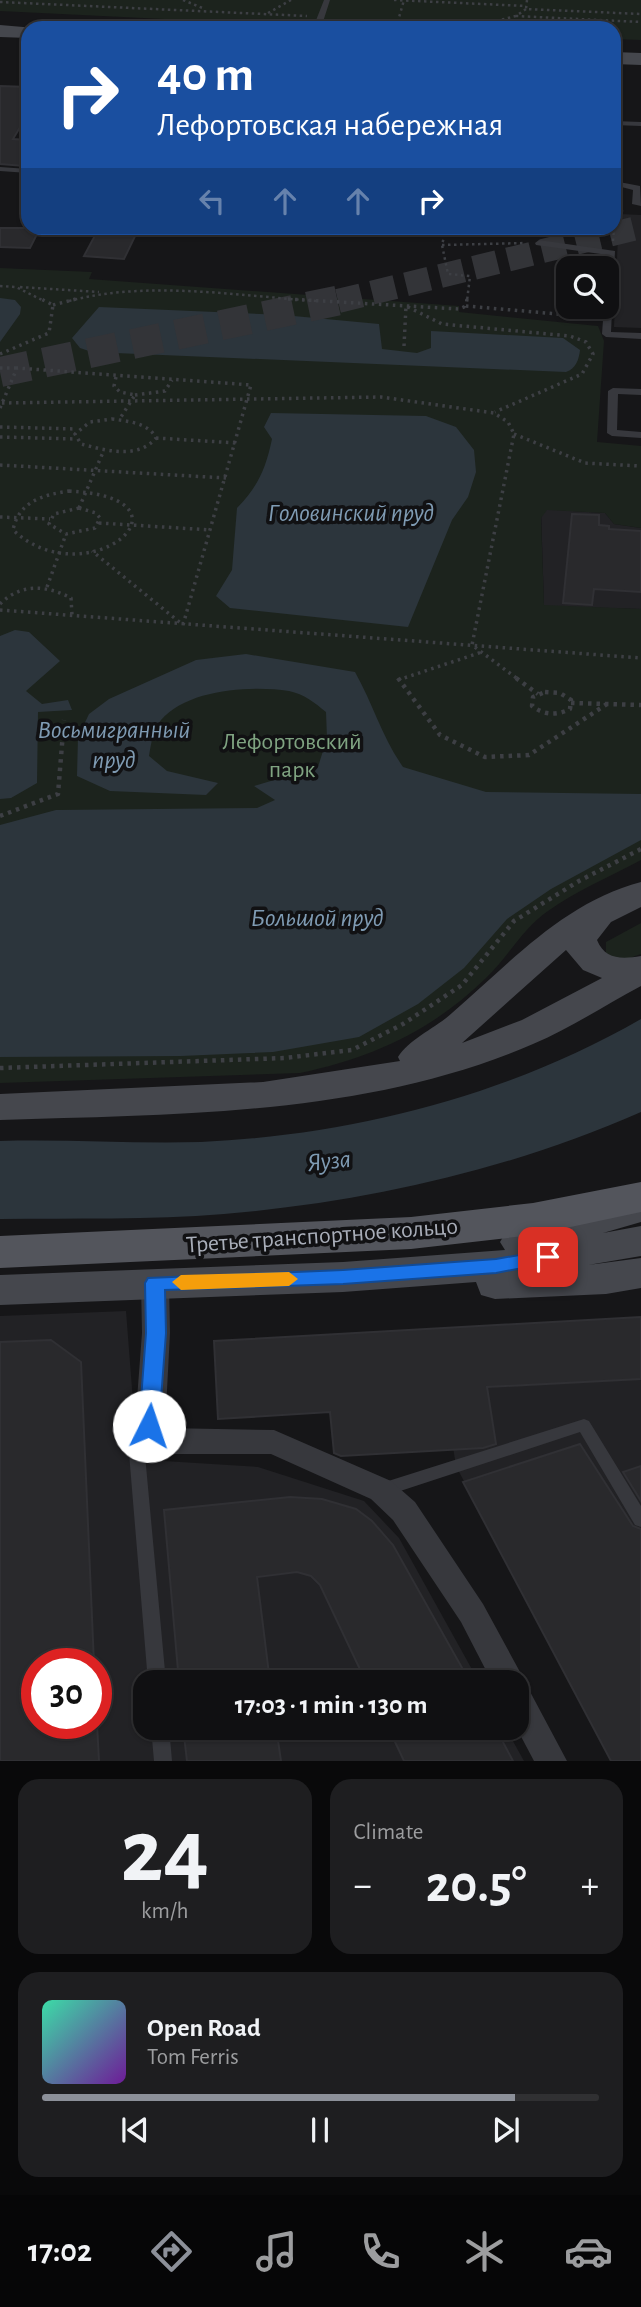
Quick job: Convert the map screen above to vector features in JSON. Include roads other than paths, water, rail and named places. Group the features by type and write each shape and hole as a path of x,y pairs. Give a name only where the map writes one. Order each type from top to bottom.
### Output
{"main road":[{"path":"0,31 21,32"},
{"path":"621,58 641,59"},
{"path":"374,1079 450,1037 563,934 641,893"},
{"path":"601,913 579,939 583,952 599,966 614,970 641,969"},
{"path":"0,1107 237,1097 309,1091 374,1079 431,1065 520,1036 641,969"},
{"name":"Третье транспортное кольцо","path":"0,1252 411,1233 533,1219 641,1197"},
{"path":"343,1277 479,1252 586,1226 641,1208"},
{"path":"0,1290 343,1277 496,1266 641,1241"},
{"path":"343,1277 487,1285 606,1279 641,1273"}],"street":[{"path":"155,1283 156,1333 149,1426 155,1436 167,1441 274,1442 381,1490 404,1511 472,1613 503,1670"},
{"path":"529,1720 551,1761"}],"lane":[{"path":"319,21 327,0"},
{"path":"621,123 641,124"},
{"path":"0,169 21,170"},
{"path":"621,185 637,188 636,204 641,204"},
{"path":"539,243 612,253 606,334 641,336"},
{"path":"641,392 613,391 612,433 641,435"},
{"path":"381,1490 584,1425 641,1520"},
{"path":"155,1436 137,1453 155,1670"},
{"path":"161,1740 163,1761"}],"water":[{"path":"0,298 15,300 21,307 20,314 0,342"},
{"path":"99,307 283,315 379,324 382,349 417,353 431,348 431,331 563,338 580,350 576,363 566,372 92,352 80,348 72,338"},
{"name":"Головинский пруд","path":"271,413 426,416 456,427 474,450 476,472 468,497 452,520 408,627 230,608 216,596 232,570 237,508 256,485 267,459 272,439 264,427"},
{"path":"15,630 29,632 60,661 26,691 42,704 68,700 72,710 38,712 37,783 11,798 0,799 0,636"},
{"name":"Большой пруд","path":"246,654 355,672 389,744 403,767 486,792 641,794 641,840 551,889 507,919 464,968 418,1004 359,1037 273,1052 181,1056 0,1057 0,825 56,810 257,808 275,800 254,786 318,767 327,738 326,712 294,692 274,689 239,689 203,696 172,710 158,724 149,756 167,771 218,783 206,795 110,791 77,776 78,737 89,714 109,699 196,660"},
{"name":"Яуза","path":"641,1019 641,1112 591,1133 489,1167 384,1192 278,1209 168,1217 0,1219 0,1141 201,1142 316,1131 429,1106 484,1089 590,1046"}],"tunnel":[{"path":"621,232 641,227"},
{"path":"338,301 608,235"},
{"path":"0,372 345,299"}],"water label":[{"name":"Восьмигранный пруд","path":"114,745"}],"park label":[{"name":"Лефортовский парк","path":"292,756"}]}
